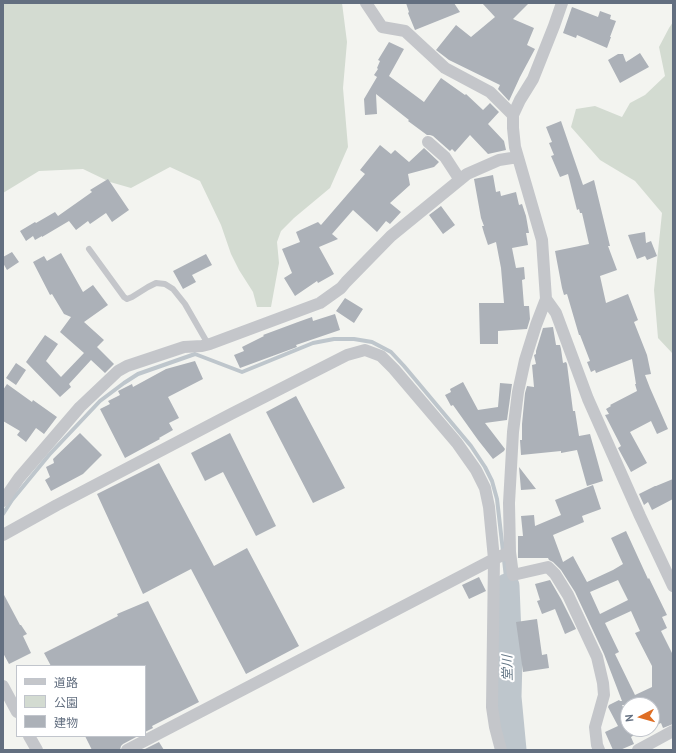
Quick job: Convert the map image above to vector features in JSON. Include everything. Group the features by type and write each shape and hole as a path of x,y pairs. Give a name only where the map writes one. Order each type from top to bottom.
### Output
{"street":[{"path":"366,3 382,27 405,31 445,68 490,92 513,116"},
{"path":"501,750 492,707 502,556 509,503 513,432 518,392 525,360 546,299 542,240 514,147 513,116 520,100 533,79 562,3"},
{"path":"428,142 445,157 460,180"},
{"path":"3,501 19,478 80,407 118,371 127,366 184,347 202,346 232,336 320,303 341,288 391,236 467,174 499,160 518,157"},
{"path":"546,299 556,313 588,399 673,586"},
{"path":"3,535 346,355 365,350 381,356 394,368 457,443 476,470 485,488 502,556 513,575 548,567 552,570 568,595 597,657 603,683 604,695 595,727 599,750"},
{"path":"127,750 502,556"},
{"path":"3,686 16,710"},
{"path":"638,750 673,731"},
{"path":"30,737 37,750"}],"lane":[{"path":"89,249 127,299 156,283 165,284 173,289 185,304 208,344"}],"green space":[{"path":"3,3 342,3 347,42 343,88 348,147 330,188 281,231 277,242 279,263 271,307 257,307 253,292 231,254 221,225 200,181 170,167 131,188 110,182 83,169 39,171 3,193"},
{"path":"673,22 673,354 658,338 654,290 662,213 635,181 600,160 571,127 576,109 595,106 622,117 630,103 645,95 665,76 659,47"}],"building":[{"path":"406,3 454,3 460,12 415,30 408,13"},
{"path":"482,3 529,3 513,19 534,28 527,45 535,49 509,101 498,89 500,85 449,60 436,50 456,25 471,37 495,17"},
{"path":"572,7 598,17 600,11 611,15 610,19 616,21 607,48 577,35 576,38 563,33"},
{"path":"389,42 404,49 389,76 424,102 441,78 465,95 466,94 483,110 490,103 499,112 488,124 504,141 506,150 488,154 470,135 455,152 452,149 450,151 433,136 427,135 408,121 409,120 376,94 377,114 365,115 364,99 377,77 374,75 378,69 377,68 380,61 378,60"},
{"path":"640,53 649,67 620,83 608,60 618,54 623,54 626,62"},
{"path":"561,121 583,185 594,180 610,246 608,246 617,270 600,276 606,303 628,294 638,320 634,322 647,355 651,374 645,375 668,429 657,434 651,421 630,432 647,463 631,472 618,448 621,446 605,415 609,414 606,409 611,406 610,405 637,391 632,359 596,373 595,370 591,372 587,362 590,361 579,335 567,294 564,295 562,288 555,251 589,244 582,213 580,213 579,209 577,210 568,174 560,177 551,156 554,155 549,143 552,142 546,127"},
{"path":"380,145 391,154 395,150 409,162 424,148 439,162 434,167 408,174 410,185 390,203 401,212 390,224 386,221 377,232 353,210 332,234 338,239 319,247 334,274 318,283 317,281 295,296 284,278 292,273 282,249 300,242 296,232 318,222 321,225 365,174 360,170"},
{"path":"493,175 496,192 500,191 501,196 516,192 519,205 522,204 526,216 529,233 526,233 528,245 512,248 516,268 524,267 525,279 522,280 524,306 529,306 530,319 527,329 498,331 498,344 480,344 479,303 504,303 501,268 496,242 488,245 482,226 484,226 481,218 474,179"},
{"path":"108,179 129,210 112,222 106,213 90,224 88,221 76,230 69,221 42,237 35,240 33,236 26,241 20,231 55,212 58,216 92,192 90,190"},
{"path":"441,206 455,225 443,234 429,215"},
{"path":"645,232 646,243 651,241 657,256 647,260 645,256 637,259 628,235"},
{"path":"12,252 19,262 7,270 3,263 3,257"},
{"path":"61,253 83,292 93,285 108,305 84,322 104,340 97,347 114,364 105,373 91,360 69,384 71,387 60,397 26,362 45,335 58,344 46,361 61,377 84,353 60,332 71,317 64,314 52,294 50,295 33,262 44,256 47,261"},
{"path":"206,254 212,265 192,275 196,282 183,289 173,271"},
{"path":"345,298 363,309 354,323 336,311"},
{"path":"335,314 340,330 296,345 297,347 240,368 234,355 244,351 242,347 264,336 263,335 312,317 313,321"},
{"path":"553,327 556,345 560,345 563,363 566,362 567,364 573,411 575,411 579,436 590,434 603,481 587,486 577,450 561,453 561,451 521,455 520,440 522,440 525,393 527,386 534,387 532,365 536,364 534,355 536,354 543,328"},
{"path":"195,361 203,379 168,397 179,418 169,423 173,430 159,438 160,439 125,458 100,409 110,404 108,401 120,395 118,391 132,384 133,387 166,369"},
{"path":"16,363 26,370 16,385 6,378"},
{"path":"463,382 478,410 498,407 500,383 512,384 507,420 485,423 505,449 493,459 453,405 451,406 445,395 451,392 450,389"},
{"path":"7,384 32,402 33,400 57,417 44,434 36,428 26,442 17,435 20,431 3,421 3,390"},
{"path":"296,396 345,488 313,503 266,412"},
{"path":"80,433 102,455 83,474 51,491 45,480 50,477 46,467 54,463 53,459"},
{"path":"230,433 276,526 256,536 223,472 205,481 191,453"},
{"path":"159,463 214,566 247,548 299,646 246,674 191,569 143,594 97,494"},
{"path":"519,467 536,489 521,490"},
{"path":"673,479 673,499 652,510 648,502 644,505 639,494"},
{"path":"593,485 601,509 582,516 584,522 553,535 563,562 573,556 587,582 623,564 611,538 626,531 648,579 649,578 667,615 662,617 667,628 661,631 673,655 673,724 663,728 660,723 660,697 620,697 604,654 575,592 561,570 548,558 518,558 518,536 523,536 521,516 534,515 535,526 561,515 555,500","holes":["618,580 628,600 600,614 590,592","631,611 640,631 635,633 652,666 652,687 635,695 615,654 619,652 605,623"]},
{"path":"479,577 486,591 469,599 462,585"},
{"path":"550,580 576,629 565,634 555,609 542,614 537,601 540,600 535,584"},
{"path":"3,593 20,625 27,634 23,636 31,653 9,664 3,653"},
{"path":"148,601 199,702 152,726 153,728 146,732 146,665 50,665 44,653 118,616 117,614"},
{"path":"537,619 542,655 547,654 549,668 523,672 516,622"},
{"path":"619,700 620,737 631,737 634,744 620,750 613,750 605,732 618,726 608,707"},
{"path":"86,737 136,737 123,744 120,750 92,750"},
{"path":"159,742 164,750 143,750"}],"waterway":[{"path":"3,514 12,500 49,455 100,401 138,374 195,354 242,372 313,343 334,339 354,339 372,342 391,352 471,446 485,467 492,481 497,499 507,586"},
{"name":"堂川","path":"507,586 510,659 509,697 514,750"}]}
